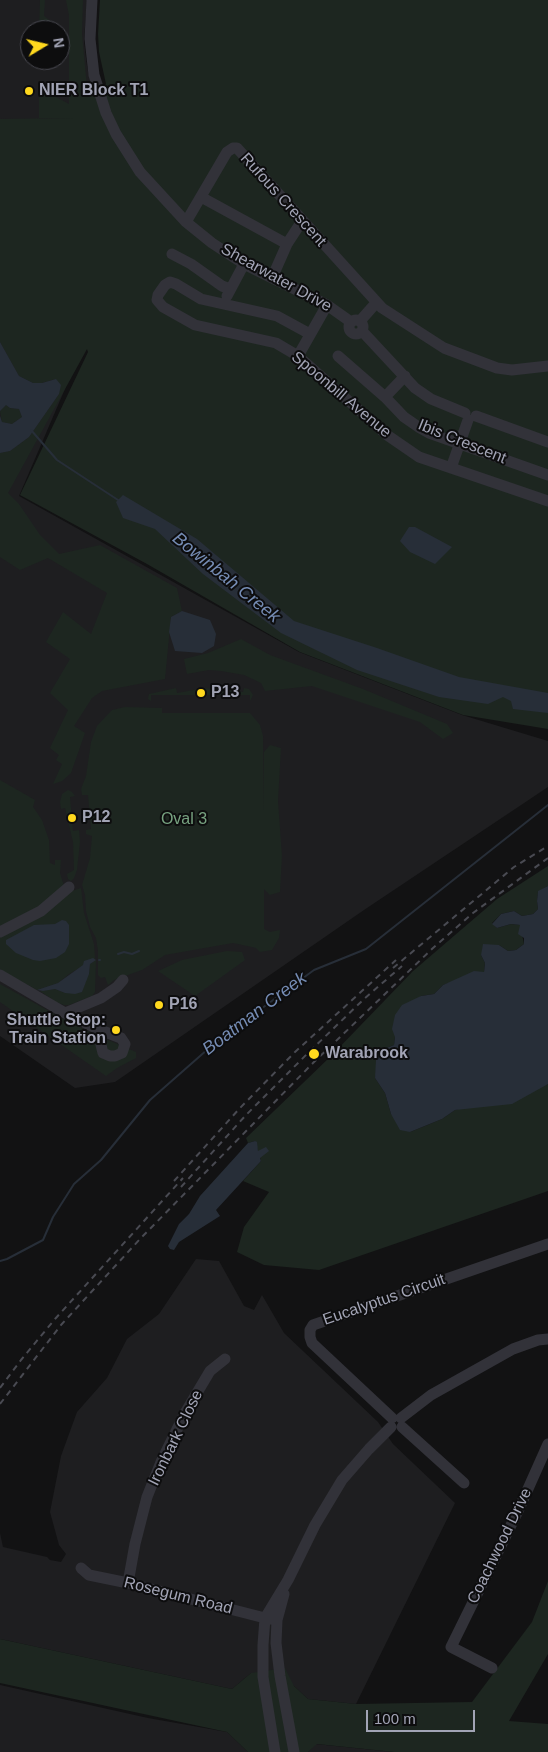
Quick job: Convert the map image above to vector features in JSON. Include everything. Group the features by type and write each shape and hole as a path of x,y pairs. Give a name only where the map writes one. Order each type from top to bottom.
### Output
{"street":[{"name":"Shearwater Drive","path":"92,0 90,52 94,75 106,113 116,134 140,172 186,222 212,243 244,264 327,305 358,325 416,388 431,399 469,416 548,442"},
{"name":"Rufous Crescent","path":"186,222 227,152 237,148 376,303 444,348 497,368 512,370 548,366"},
{"path":"201,197 287,244"},
{"path":"272,278 287,244 302,221"},
{"path":"172,254 191,264 222,286 230,289"},
{"path":"224,304 244,264"},
{"name":"Spoonbill Avenue","path":"310,334 277,316 201,299 170,282 165,285 158,295 158,300 162,307 195,325 276,343 298,356 401,445 419,457 548,501"},
{"path":"358,325 376,303"},
{"path":"298,356 327,305"},
{"name":"Ibis Crescent","path":"338,356 385,397 404,417 420,428 548,475"},
{"path":"385,397 405,376"},
{"path":"451,468 469,416"},
{"path":"0,932 41,911 69,887"},
{"path":"0,975 100,1030"},
{"path":"65,1012 101,998 117,987 123,980"},
{"name":"Eucalyptus Circuit","path":"397,1422 312,1343 310,1330 313,1325 548,1244"},
{"path":"275,1752 262,1677 262,1646 266,1618 342,1480 369,1449 397,1422 431,1395 513,1349 538,1340 548,1339"},
{"name":"Ironbark Close","path":"128,1583 135,1544 147,1497 161,1462 185,1413 210,1371 225,1360"},
{"path":"397,1422 464,1483"},
{"name":"Coachwood Drive","path":"492,1668 451,1647 519,1509 548,1444"},
{"name":"Rosegum Road","path":"81,1568 89,1575 277,1620"},
{"path":"288,1580 277,1620 276,1642 280,1676 294,1752"}],"shaded area":[{"path":"0,0 87,0 84,41 93,92 73,104 83,347 19,496 299,652 462,715 548,741 548,787 364,910 115,1082 75,1088 0,1036"},
{"path":"196,1259 219,1261 244,1306 254,1310 262,1295 284,1333 378,1422 393,1444 455,1503 356,1704 308,1699 294,1686 251,1673 232,1689 0,1639 0,1533 3,1547 61,1562 66,1554 59,1545 50,1512 61,1456 77,1412 107,1378 127,1339 159,1314"},
{"path":"0,1685 148,1718 227,1732 248,1752 0,1752"},
{"path":"316,1744 394,1752 308,1752"}],"green space":[{"path":"40,0 45,0 44,16 49,20 39,20"},
{"path":"66,0 83,0 82,34 87,87 85,97 106,84 99,52 100,0 548,0 548,729 463,715 300,652 147,564 20,495 88,352 87,349 8,493 19,504 40,535 59,554 100,545 177,588 182,611 171,617 165,679 102,691 92,698 74,726 85,733 71,773 62,781 53,784 62,764 56,760 59,755 50,748 68,710 50,693 70,659 46,642 63,612 91,634 107,593 48,558 20,570 0,557 0,453 10,451 29,437 59,394 56,379 42,383 33,383 19,376 0,342 0,119 73,118 39,118 39,98 43,90 69,104 69,15"},
{"path":"6,405 10,408 19,409 22,417 12,424 2,422 0,411"},
{"path":"241,639 270,655 363,689 447,724 453,733 443,739 420,722 312,686 265,691 261,683 244,675 209,670 187,674 184,659 208,653"},
{"path":"176,688 177,693 204,688 243,692 244,688 249,689 253,695 250,701 250,695 151,695 151,701 148,699 149,694"},
{"name":"Oval 3","path":"125,707 162,708 162,713 250,713 260,725 263,736 264,812 264,752 270,745 281,748 278,801 282,856 280,892 270,895 264,889 264,929 270,932 280,930 279,938 272,950 260,952 256,948 233,943 165,955 142,970 114,980 108,985 105,977 101,978 98,975 96,938 90,927 82,885 90,858 92,836 86,834 86,830 91,829 88,795 82,795 81,789 86,776 91,742 97,726 112,710"},
{"path":"0,780 35,800 33,807 42,820 49,840 50,863 55,865 55,860 61,860 60,873 64,886 72,891 81,888 84,913 94,944 95,959 69,974 58,983 37,990 0,970"},
{"path":"68,790 75,796 70,797 73,831 79,830 80,842 77,870 71,881 68,879 67,874 74,870 73,842 65,808 61,809 60,802 62,794"},
{"path":"548,866 548,886 538,892 538,909 533,914 522,916 514,911 501,914 492,923 497,928 511,924 520,925 524,944 516,950 508,951 499,945 481,955 485,963 484,972 443,985 434,994 421,996 395,1037 394,1045 384,1049 375,1078 385,1093 391,1114 410,1132 442,1119 455,1110 548,1084 548,1191 319,1270 264,1265 237,1252 244,1227 269,1192 243,1181 261,1161 255,1141 248,1143 246,1138 331,1056 413,971 497,899"},
{"path":"227,951 242,952 245,960 195,996 158,971 182,960"},
{"path":"96,960 95,992 92,996 69,1005 64,1005 40,991 55,989 65,993 79,993 89,974 90,964"},
{"path":"0,984 65,1020 136,1052 136,1058 106,1076 0,1002"},
{"path":"548,1581 548,1654 509,1721 548,1724 548,1752 394,1752 317,1744 308,1752 248,1752 227,1732 0,1683 0,1639 232,1689 251,1673 285,1668 294,1686 308,1699 356,1704 472,1702 532,1622"}],"water":[{"path":"0,342 19,376 33,383 42,383 56,379 61,385 59,394 29,437 10,451 0,453 0,416 2,422 12,424 22,417 19,409 10,408 6,405 0,411"},
{"path":"123,495 197,539 294,621 459,677 548,693 548,713 513,709 511,701 503,697 488,704 439,697 357,670 281,633 203,574 155,529 123,518 116,502"},
{"path":"409,527 415,527 452,547 435,564 410,552 400,541"},
{"path":"182,611 210,620 216,634 214,646 202,653 175,651 169,632 171,617"},
{"path":"548,886 548,1084 512,1104 455,1110 442,1119 410,1132 400,1130 391,1114 385,1093 375,1078 376,1060 384,1049 394,1045 395,1037 392,1029 395,1015 402,1005 421,996 434,994 443,985 474,971 484,972 485,963 481,955 483,944 499,945 508,951 516,950 524,944 524,938 518,934 520,925 511,924 497,928 492,924 501,914 514,911 522,916 533,914 538,909 538,891"},
{"path":"62,920 66,921 69,925 69,944 65,952 56,958 40,961 33,960 16,953 6,944 6,940 34,925 55,924"},
{"path":"93,958 96,960 90,964 89,974 82,992 75,994 55,989 37,990 58,983 83,965 84,961"},
{"path":"257,1142 258,1151 266,1147 269,1151 260,1158 261,1161 216,1210 220,1216 179,1242 174,1250 170,1249 168,1246 179,1224 189,1214 200,1196 248,1143"}],"waterway":[{"name":"Bowinbah Creek","path":"31,430 57,460 118,500"},
{"name":"Boatman Creek","path":"0,1261 43,1240 53,1217 74,1184 101,1160 150,1100 216,1042 314,970 366,949 548,805"},
{"path":"118,954 124,952 132,954 139,951"}],"railway":[{"path":"393,968 514,867 548,846"},
{"path":"0,1404 61,1325 140,1239 313,1063 433,948 473,913 548,858"},
{"path":"174,1181 240,1108 295,1052 396,960"},
{"path":"181,1187 246,1115 364,999 402,966"},
{"path":"0,1388 55,1319 183,1178"}],"place":[{"name":"NIER Block T1","path":"29,91"},
{"name":"P13","path":"201,693"},
{"name":"P12","path":"72,818"},
{"name":"P16","path":"159,1005"},
{"name":"Shuttle Stop: Train Station","path":"116,1030"},
{"name":"Warabrook","path":"314,1054"}]}
